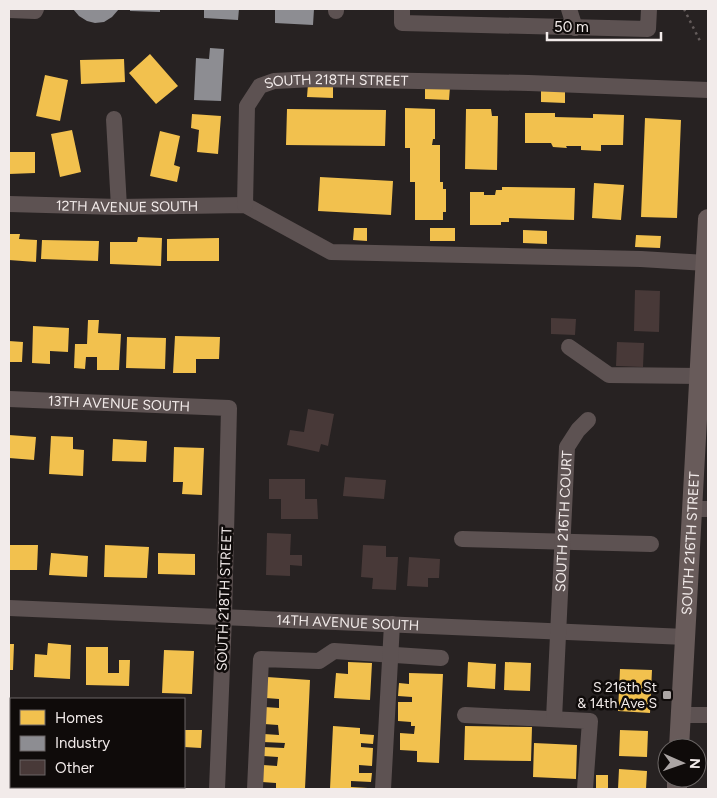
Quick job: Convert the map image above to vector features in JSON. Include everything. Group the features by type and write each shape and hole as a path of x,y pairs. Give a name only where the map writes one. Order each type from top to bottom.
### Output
{"main road":[{"name":"SOUTH 216TH STREET","path":"680,738 686,637 701,509 700,376 708,219"}],"street":[{"path":"9,10 36,11 36,9"},
{"path":"402,9 402,24 648,30 649,9"},
{"path":"568,9 575,28"},
{"name":"SOUTH 218TH STREET","path":"245,205 247,106 260,86 274,81 323,79 708,90"},
{"path":"114,119 118,207"},
{"name":"12TH AVENUE SOUTH","path":"9,204 118,207 245,205"},
{"path":"245,205 331,252 641,259 706,263"},
{"path":"569,347 609,375 700,376"},
{"name":"13TH AVENUE SOUTH","path":"9,399 229,408"},
{"name":"SOUTH 218TH STREET","path":"216,789 224,617 229,408"},
{"name":"SOUTH 216TH COURT","path":"554,719 566,447 588,420"},
{"path":"462,539 651,544"},
{"name":"14TH AVENUE SOUTH","path":"9,608 686,637"},
{"path":"383,789 392,624"},
{"path":"255,789 261,658 319,661 334,651 441,658"},
{"path":"465,715 590,721 585,789"},
{"path":"681,715 708,715"}],"path":[{"path":"684,9 700,41"}],"building: Homes":[{"path":"150,54 178,86 156,104 129,73"},
{"path":"124,59 125,82 81,84 80,60"},
{"path":"45,75 68,80 60,121 36,116"},
{"path":"308,84 333,85 333,98 307,97"},
{"path":"425,86 450,87 449,100 425,99"},
{"path":"541,89 565,90 565,103 541,102"},
{"path":"405,108 435,109 435,139 433,139 432,145 440,145 440,182 443,182 443,189 446,189 446,212 443,212 443,220 415,220 415,182 410,182 410,148 405,148"},
{"path":"287,109 386,110 385,146 286,145"},
{"path":"466,109 491,109 492,116 498,116 497,170 465,169"},
{"path":"525,113 555,113 555,117 593,118 593,114 624,115 623,145 601,145 601,151 581,150 581,146 566,146 567,148 553,147 551,143 525,143"},
{"path":"192,114 221,116 218,154 197,152 199,130 191,128"},
{"path":"645,118 681,120 677,218 641,217"},
{"path":"72,130 81,172 60,177 51,134"},
{"path":"160,131 180,136 174,165 180,167 177,182 150,176"},
{"path":"9,152 35,152 35,173 9,174"},
{"path":"320,177 393,181 391,215 318,211"},
{"path":"594,183 624,185 621,220 592,218"},
{"path":"502,187 575,188 574,220 509,218 509,222 501,222 501,225 470,225 470,192 484,192 484,195 495,195 496,190 502,190"},
{"path":"354,228 367,228 367,241 353,240"},
{"path":"430,228 455,228 455,241 430,241"},
{"path":"523,230 547,231 547,244 523,243"},
{"path":"9,234 20,234 19,239 37,240 36,262 9,260"},
{"path":"636,235 661,236 660,248 635,247"},
{"path":"138,237 162,238 161,266 110,264 110,242 137,242"},
{"path":"219,238 219,261 167,261 167,239"},
{"path":"42,240 99,241 98,261 41,259"},
{"path":"88,320 99,320 98,333 121,334 119,370 97,370 97,357 86,357 85,369 74,368 75,344 87,344"},
{"path":"33,326 69,328 68,352 50,351 50,364 32,363"},
{"path":"175,336 220,337 219,359 196,359 196,373 173,373"},
{"path":"127,337 166,338 165,369 126,368"},
{"path":"9,341 23,342 22,362 9,362"},
{"path":"9,435 36,437 34,460 9,458"},
{"path":"51,436 73,437 73,449 84,450 83,476 49,474"},
{"path":"113,439 147,441 146,462 112,461"},
{"path":"174,447 204,448 202,495 182,494 183,482 173,482"},
{"path":"9,545 38,545 37,570 9,570"},
{"path":"105,545 149,547 147,578 104,577"},
{"path":"51,553 88,556 87,577 49,575"},
{"path":"158,553 195,554 195,575 158,574"},
{"path":"48,643 71,645 70,679 34,677 35,654 47,655"},
{"path":"9,644 14,644 13,670 9,670"},
{"path":"86,647 108,647 108,673 119,673 119,660 130,660 129,686 86,685"},
{"path":"164,650 194,651 192,694 162,693"},
{"path":"348,662 372,663 370,700 334,698 336,673 348,674"},
{"path":"468,662 496,664 495,689 467,687"},
{"path":"505,662 531,663 530,691 504,690"},
{"path":"620,669 652,670 650,713 618,711"},
{"path":"409,673 443,674 439,763 417,762 417,751 400,750 400,733 414,734 415,726 411,726 411,722 398,721 398,702 412,702 412,697 398,696 399,683 409,684"},
{"path":"267,677 310,680 305,789 276,789 276,783 262,782 263,765 277,766 278,757 263,756 263,747 284,748 285,743 263,742 264,734 279,735 278,725 264,724 265,707 279,708 279,699 266,698"},
{"path":"9,724 10,724 10,760"},
{"path":"333,726 360,728 360,734 374,735 373,744 361,743 361,747 373,748 372,766 359,765 359,773 372,773 371,782 351,781 351,787 368,789 330,789"},
{"path":"465,726 532,727 531,761 464,760"},
{"path":"185,730 202,730 201,748 185,747"},
{"path":"620,730 648,731 647,757 619,756"},
{"path":"534,743 577,745 576,779 533,777"},
{"path":"619,769 647,771 646,789 618,789"},
{"path":"596,775 608,775 608,789 596,789"}],"building: Industry":[{"path":"73,9 119,9 104,22 95,23 79,16"},
{"path":"130,9 160,9 160,12 130,11"},
{"path":"204,9 239,9 238,20 204,18"},
{"path":"275,9 314,9 313,25 275,23"},
{"path":"210,48 224,49 221,101 194,100 196,58 209,59"}],"building: Other":[{"path":"635,290 660,291 659,332 634,331"},
{"path":"551,318 576,319 575,335 551,334"},
{"path":"617,342 644,343 643,367 616,366"},
{"path":"308,409 334,414 328,446 321,444 319,452 287,445 290,430 304,432"},
{"path":"345,477 386,480 384,499 343,496"},
{"path":"269,479 305,479 305,499 317,499 318,519 281,519 281,499 269,499"},
{"path":"267,533 291,534 290,555 302,555 302,566 290,565 290,576 266,575"},
{"path":"363,545 386,546 386,557 398,557 396,590 372,589 373,578 361,577"},
{"path":"409,557 440,559 439,578 428,578 428,587 407,586"}],"place":[{"name":"S 216th St & 14th Ave S","path":"667,695"}]}
